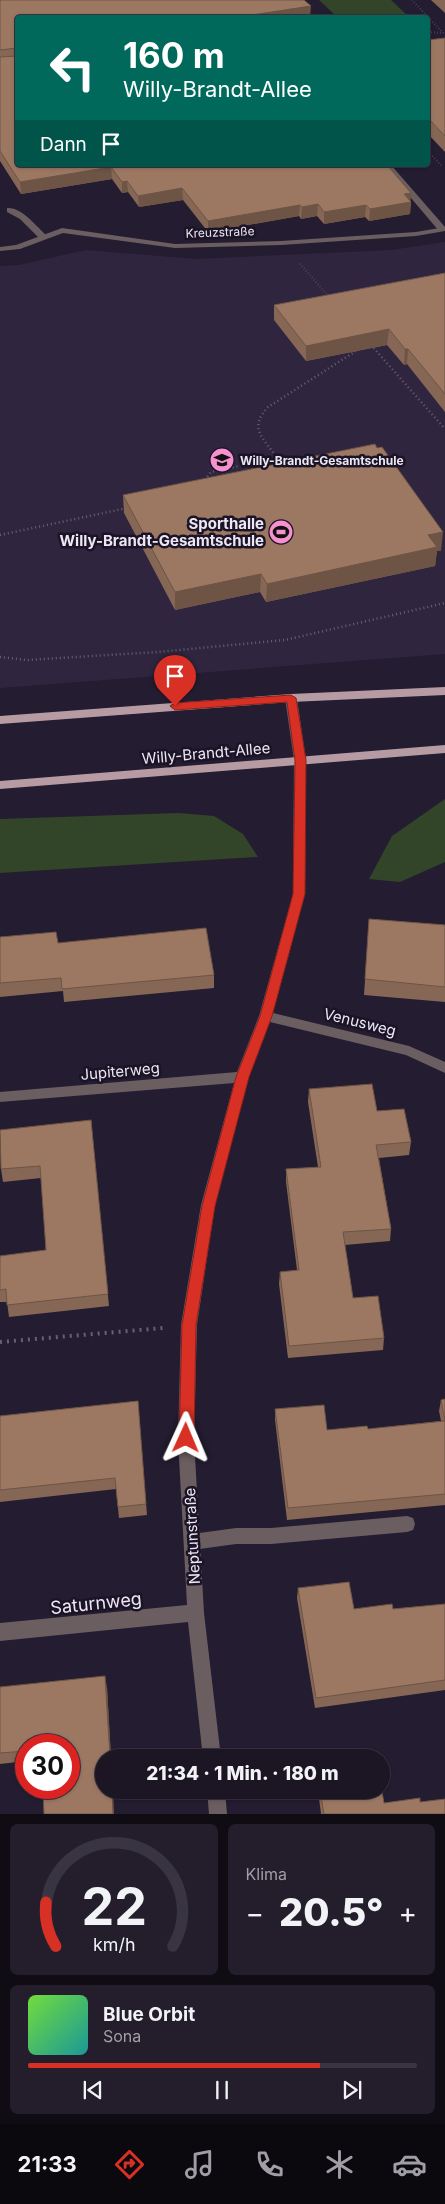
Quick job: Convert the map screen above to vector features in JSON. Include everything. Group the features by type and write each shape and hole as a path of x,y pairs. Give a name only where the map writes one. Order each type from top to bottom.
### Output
{"main road":[{"path":"0,720 291,698 445,690"},
{"name":"Willy-Brandt-Allee","path":"0,785 445,749"}],"street":[{"path":"389,167 444,229"},
{"path":"10,210 23,217 42,237"},
{"name":"Kreuzstraße","path":"0,249 17,247 62,230 175,246 281,243 416,234 444,229"},
{"name":"Neptunstraße","path":"211,1749 196,1613 186,1438 189,1325 208,1206 242,1077 266,1016 299,894 300,760 291,698"},
{"name":"Venusweg","path":"266,1016 409,1051 445,1068"},
{"name":"Jupiterweg","path":"0,1097 242,1077"},
{"path":"192,1542 236,1536 271,1536 407,1524"},
{"name":"Saturnweg","path":"0,1632 196,1613"},
{"path":"217,1799 218,1814"}],"path":[{"path":"412,0 426,15"},
{"path":"430,19 444,34"},
{"path":"430,32 444,34"},
{"path":"430,154 441,165"},
{"path":"281,243 331,299"},
{"path":"370,343 445,429"},
{"path":"199,487 211,472 277,458 258,429 256,423 259,417 268,407 362,348"},
{"path":"0,534 128,507"},
{"path":"0,656 27,660 158,652 285,640 445,603"},
{"path":"0,1342 189,1325"}],"shaded area":[{"name":"Willy-Brandt-Gesamtschule","path":"445,242 445,654 0,688 0,266 19,265 86,250 197,259 391,250"}],"green space":[{"path":"319,0 391,0 407,15 335,15"},
{"path":"445,799 445,862 400,882 369,879 392,836"},
{"path":"179,813 214,816 243,834 258,857 0,873 0,819"}],"building":[{"path":"0,0 304,0 311,6 252,15 15,15 15,48 0,50"},
{"path":"445,38 445,136 430,120 430,40"},
{"path":"15,56 15,167 111,167 20,182 0,151 0,57"},
{"path":"111,167 389,167 411,193 404,194 411,202 370,209 366,205 324,212 318,204 302,207 300,205 208,221 182,188 138,196 127,181 122,182"},
{"path":"445,273 445,394 389,329 306,346 274,305"},
{"name":"Sporthalle Willy-Brandt-Gesamtschule","path":"375,444 377,448 382,447 443,532 428,535 437,547 267,584 261,574 175,592 123,495"},
{"path":"369,919 445,925 445,987 365,979"},
{"path":"206,928 214,975 62,989 61,978 0,983 0,937 56,932 58,943"},
{"path":"372,1084 377,1111 404,1109 411,1142 376,1145 391,1229 343,1232 353,1298 378,1296 384,1338 289,1346 280,1272 299,1270 286,1169 321,1167 309,1089"},
{"path":"91,1120 108,1294 7,1305 6,1289 0,1290 0,1256 46,1250 40,1166 1,1169 0,1130"},
{"path":"445,1399 445,1421 441,1400"},
{"path":"138,1401 146,1504 118,1507 115,1478 0,1490 0,1416"},
{"path":"324,1405 327,1430 367,1426 368,1429 445,1421 445,1494 288,1508 275,1409"},
{"path":"349,1582 354,1609 392,1604 393,1609 445,1604 445,1680 316,1698 298,1588"},
{"path":"105,1676 109,1749 95,1749 95,1799 112,1799 113,1814 44,1814 43,1799 80,1799 80,1734 15,1734 15,1752 0,1753 0,1687"},
{"path":"420,1798 420,1802 445,1799 445,1814 324,1814 322,1799 383,1799 384,1803"}],"place":[{"name":"Willy-Brandt-Gesamtschule","path":"222,460"},
{"name":"Sporthalle Willy-Brandt-Gesamtschule","path":"281,532"}],"route":[{"path":"175,706 291,698 300,760 299,894 266,1016 242,1077 208,1206 189,1325 186,1438"}]}
